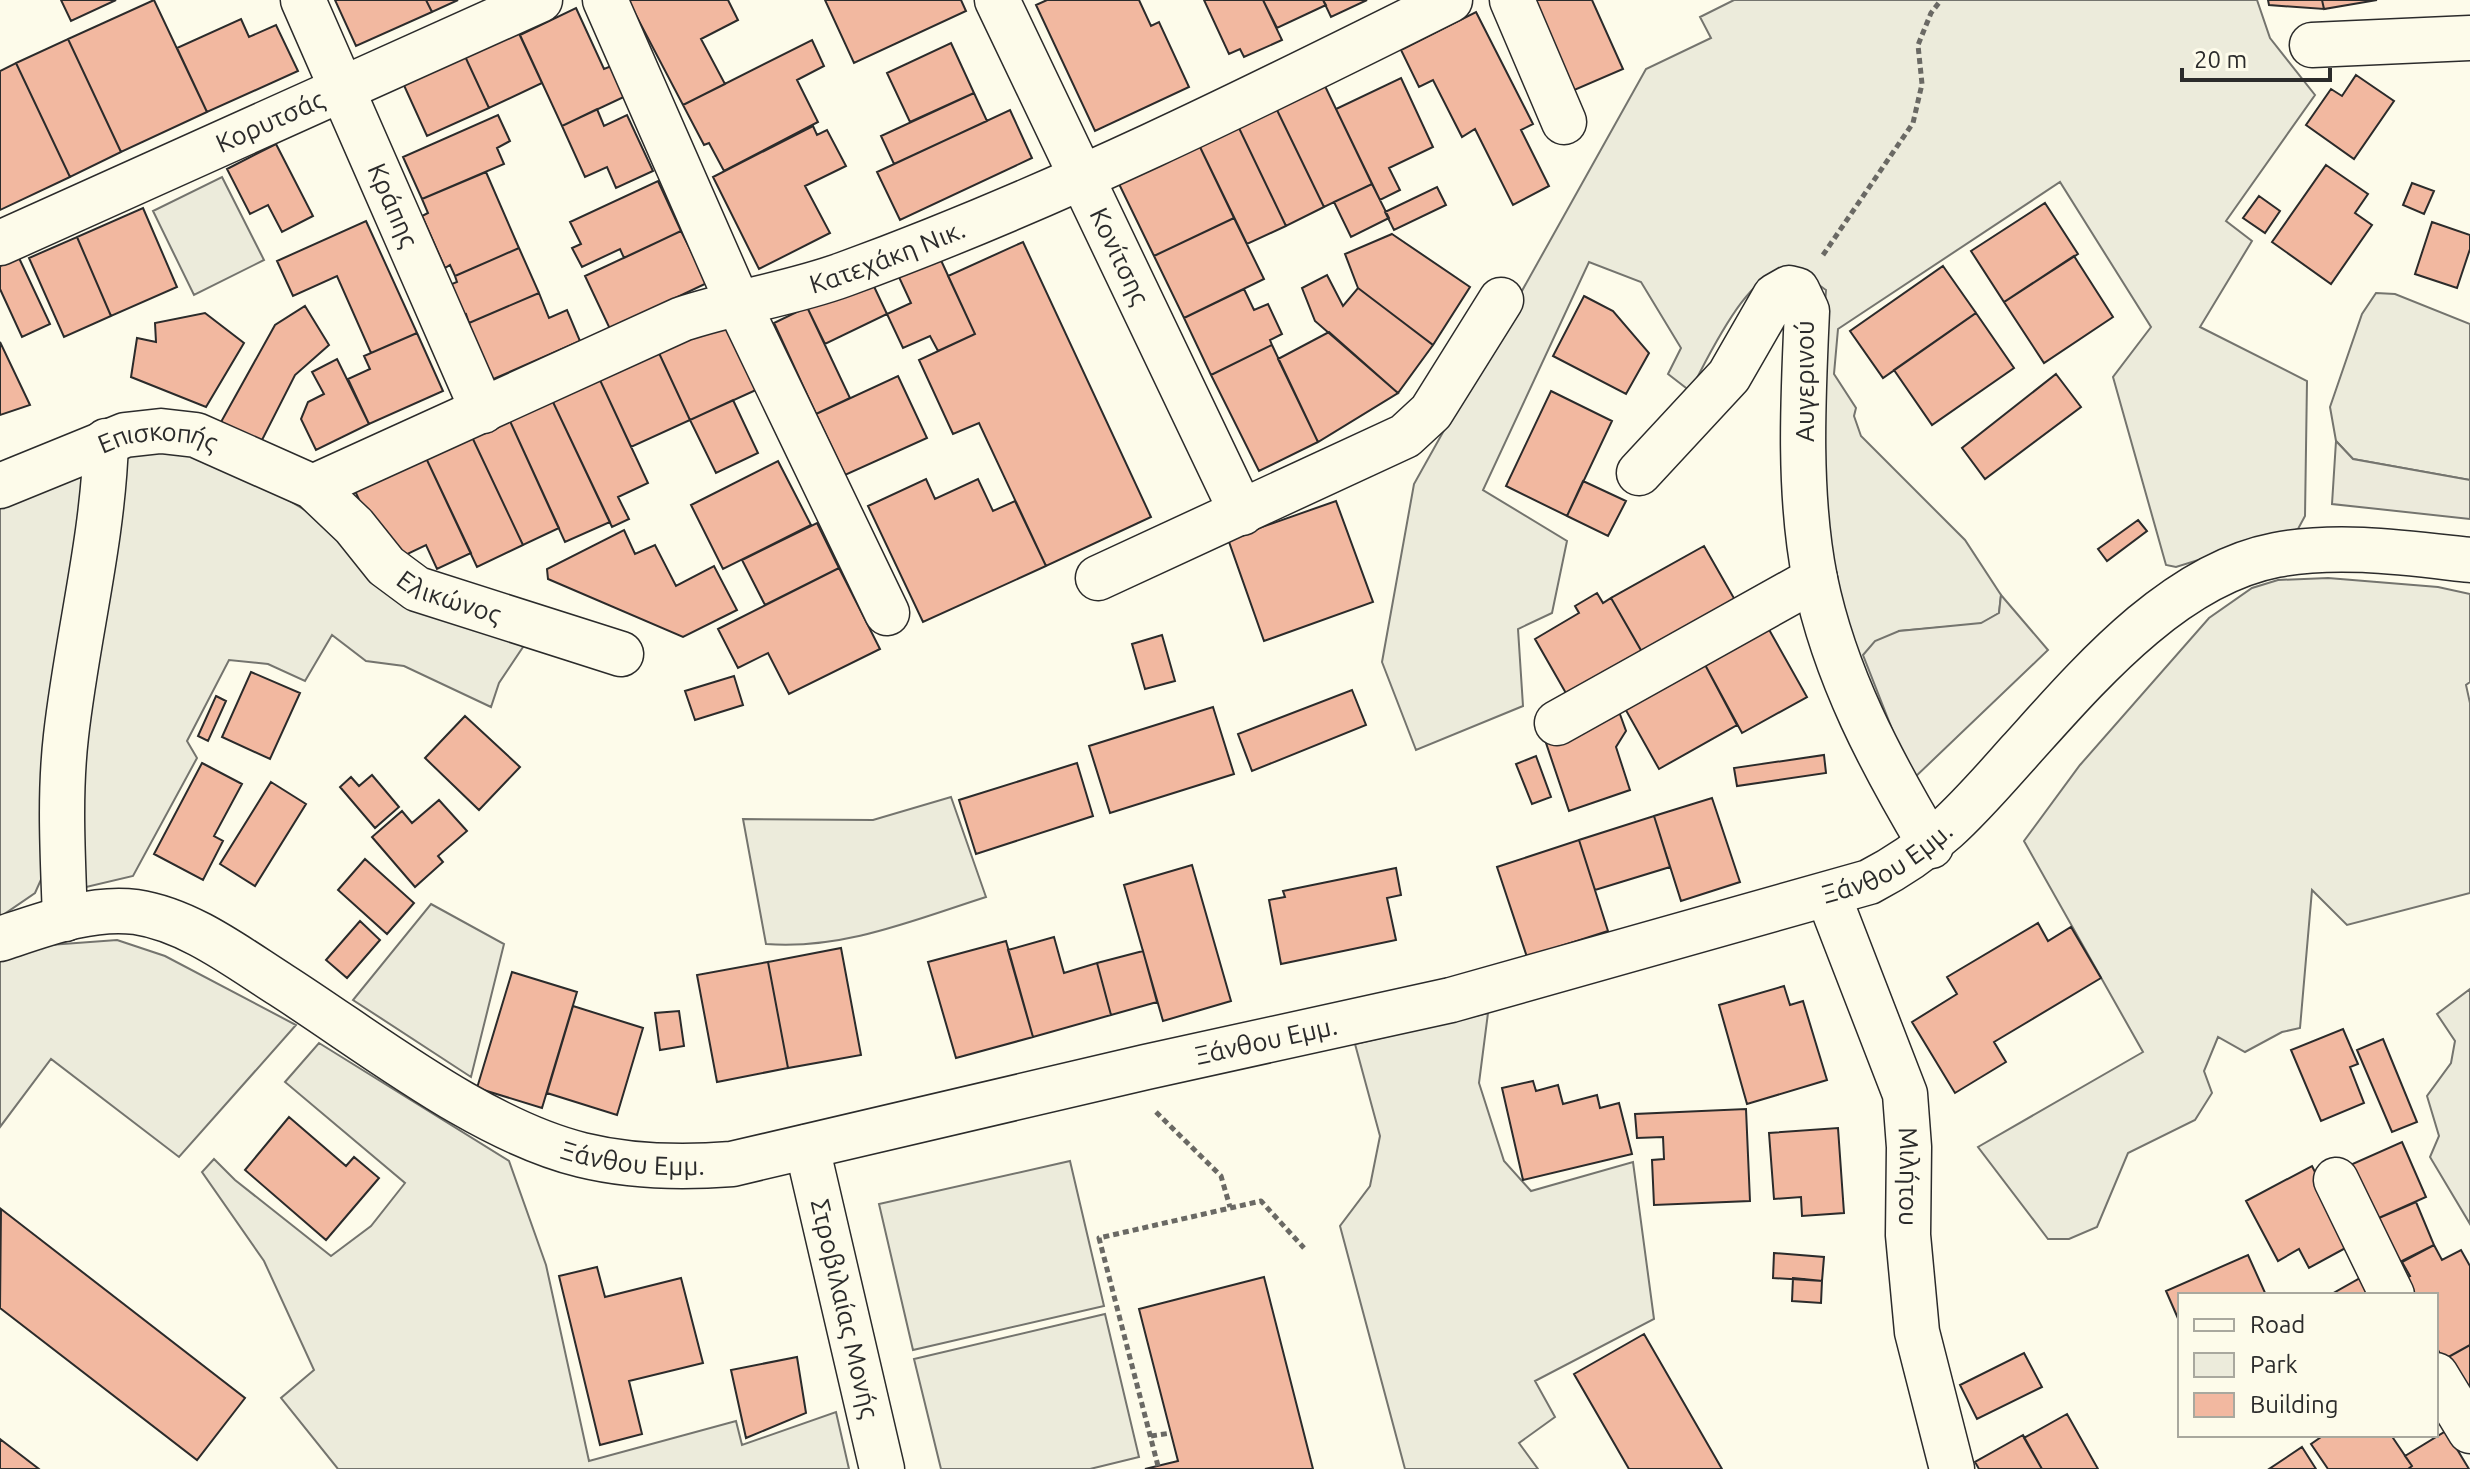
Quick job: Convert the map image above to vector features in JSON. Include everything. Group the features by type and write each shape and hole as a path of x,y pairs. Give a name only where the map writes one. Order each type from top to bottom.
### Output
{"street":[{"name":"Κράπης","path":"303,0 483,411"},
{"name":"Κορυτσάς","path":"0,243 540,0"},
{"path":"605,0 738,303 887,613"},
{"name":"Κονίτσης","path":"997,0 1242,513"},
{"name":"Κατεχάκη Νικ.","path":"313,487 682,319 738,303 786,295 1082,178 1450,0"},
{"path":"1512,0 1564,122"},
{"path":"2312,45 2470,38"},
{"name":"Αυγερινού","path":"1639,473 1729,376 1775,296 1789,288 1800,293 1807,311 1804,483 1815,579 1862,720 1882,763 1931,846"},
{"path":"1098,578 1384,448 1418,426 1431,412 1501,300"},
{"name":"Επισκοπής","path":"0,486 106,441 142,432 196,435 313,487"},
{"path":"65,919 62,825 66,739 97,552 106,441"},
{"name":"Ελικώνος","path":"313,487 354,526 386,566 408,584 459,604 621,654"},
{"name":"Ξάνθου Εμμ.","path":"0,939 65,919 134,912 180,925 231,953 458,1099 504,1124 579,1154 622,1162 701,1167 732,1164 1451,1000 1869,882 1931,846 2110,656 2164,611 2219,576 2277,555 2333,550 2470,560"},
{"path":"1557,723 1815,579"},
{"name":"Μιλήτου","path":"1828,895 1905,1094 1908,1235 1917,1332 1952,1469"},
{"name":"Στροβιλαίας Μονής","path":"807,1147 882,1469"},
{"path":"2336,1180 2391,1293"},
{"path":"2438,1378 2470,1431"}],"path":[{"path":"1800,293 1913,123 1922,84 1918,45 1931,13 1941,0"},
{"path":"1157,1114 1221,1176 1230,1207"},
{"path":"1158,1466 1099,1238 1261,1201 1304,1248"},
{"path":"1151,1436 1171,1433"}],"green space":[{"path":"1734,0 2257,0 2270,38 2315,95 2226,221 2252,241 2200,327 2307,381 2305,516 2298,529 2176,567 2166,565 2113,377 2151,327 2060,182 1838,329 1834,374 1856,408 1854,416 1861,436 1965,540 2001,595 1999,613 1981,624 1899,631 1910,769 1853,658 1829,555 1820,468 1826,290 1795,270 1779,271 1763,280 1733,315 1690,391 1668,374 1681,348 1641,282 1589,262 1483,490 1567,541 1552,613 1518,629 1523,706 1416,750 1382,662 1414,484 1646,69 1711,38 1700,17"},
{"path":"222,177 264,260 194,295 153,211"},
{"path":"2376,293 2395,294 2470,324 2470,480 2353,459 2336,441 2330,407 2362,314"},
{"path":"155,443 231,465 525,644 499,683 491,707 404,666 366,661 332,635 305,681 268,664 229,660 187,741 197,758 133,876 82,888 84,754 122,454"},
{"path":"82,468 85,493 44,873 35,893 0,917 0,506"},
{"path":"2328,578 2438,587 2470,594 2470,682 2466,685 2470,703 2470,893 2347,925 2312,890 2300,1028 2282,1032 2245,1052 2218,1037 2204,1071 2212,1093 2195,1120 2128,1153 2097,1227 2069,1239 2048,1239 1978,1147 2143,1052 2024,841 2080,765 2209,618 2252,588 2278,580"},
{"path":"951,797 986,897 905,924 850,938 795,945 766,944 743,819 873,820"},
{"path":"431,904 504,944 471,1077 353,1000"},
{"path":"117,940 165,956 296,1025 179,1157 51,1059 0,1127 0,957 36,946"},
{"path":"2470,989 2470,1224 2430,1157 2439,1136 2427,1096 2451,1063 2455,1041 2437,1014"},
{"path":"1488,1013 1479,1083 1504,1161 1531,1191 1633,1162 1654,1319 1535,1381 1555,1417 1519,1443 1538,1469 1405,1469 1340,1226 1370,1186 1380,1136 1355,1044"},
{"path":"319,1043 509,1161 546,1265 589,1461 736,1421 742,1445 836,1412 849,1469 338,1469 281,1398 314,1370 264,1261 202,1172 214,1159 235,1180 331,1256 371,1226 405,1183 285,1082"},
{"path":"1070,1161 1104,1306 913,1350 879,1204"},
{"path":"1105,1314 1139,1457 1090,1469 941,1469 914,1359"}],"shaded area":[{"path":"2336,441 2353,459 2470,480 2470,519 2332,504"},
{"path":"2001,595 2048,650 1912,780 1863,655 1875,641 1899,631 1981,623 1999,613"}],"building":[{"path":"61,0 116,0 71,21"},
{"path":"154,0 207,112 121,152 68,39"},
{"path":"335,0 426,0 432,12 356,46"},
{"path":"426,0 458,0 432,12"},
{"path":"628,0 728,0 738,20 701,39 725,84 683,105"},
{"path":"825,0 961,0 966,11 854,63"},
{"path":"1047,0 1139,0 1151,26 1159,22 1189,87 1095,131 1036,5"},
{"path":"1204,0 1263,0 1282,40 1244,57 1240,49 1229,54"},
{"path":"1263,0 1323,0 1326,5 1277,28"},
{"path":"1323,0 1367,0 1331,17"},
{"path":"1531,0 1592,0 1623,69 1572,91"},
{"path":"2268,0 2322,0 2324,9 2269,5"},
{"path":"2322,0 2377,0 2324,9"},
{"path":"576,8 604,69 614,65 628,95 562,126 520,35"},
{"path":"1476,12 1533,124 1521,130 1549,186 1513,205 1475,129 1462,137 1433,80 1419,87 1401,50"},
{"path":"241,19 249,37 276,25 298,71 207,112 177,48"},
{"path":"516,27 542,83 489,108 463,52"},
{"path":"68,39 121,152 70,177 16,63"},
{"path":"812,40 824,66 797,80 818,122 724,171 709,143 704,145 683,105"},
{"path":"951,43 974,93 910,122 887,73"},
{"path":"463,52 489,108 427,136 402,81"},
{"path":"16,63 70,177 0,210 0,71"},
{"path":"2356,75 2394,101 2354,159 2306,125 2331,89 2342,96"},
{"path":"1401,78 1433,147 1389,168 1400,190 1380,200 1336,109"},
{"path":"1324,84 1372,184 1324,207 1276,108"},
{"path":"974,93 987,121 894,164 881,136"},
{"path":"1276,108 1324,207 1286,226 1238,126"},
{"path":"597,109 604,126 627,115 653,171 616,188 607,167 585,177 562,126"},
{"path":"1010,110 1032,158 900,220 877,172"},
{"path":"498,115 510,141 497,148 504,164 422,199 403,157"},
{"path":"813,126 817,135 827,130 846,166 805,186 830,233 759,269 713,177"},
{"path":"1238,126 1286,226 1247,244 1199,145"},
{"path":"276,144 313,216 282,232 268,205 250,214 227,169"},
{"path":"1199,145 1234,218 1154,256 1119,184"},
{"path":"2326,165 2368,194 2355,213 2372,225 2331,284 2272,242"},
{"path":"486,172 519,248 455,276 450,265 445,268 422,216 428,213 422,199"},
{"path":"658,181 681,231 624,258 620,249 582,267 572,248 581,244 570,222"},
{"path":"2412,183 2434,191 2424,214 2403,205"},
{"path":"1372,184 1389,218 1351,237 1334,202"},
{"path":"1437,187 1446,205 1394,230 1385,212"},
{"path":"2259,196 2280,211 2265,233 2243,218"},
{"path":"2045,203 2078,254 2004,302 1971,251"},
{"path":"143,208 177,287 111,316 77,237"},
{"path":"1234,218 1264,279 1184,318 1154,256"},
{"path":"366,221 417,333 371,353 337,276 293,296 277,261"},
{"path":"2432,222 2470,235 2470,249 2457,288 2415,274"},
{"path":"681,231 707,283 610,329 585,276"},
{"path":"1392,234 1470,287 1433,345 1358,288 1345,254"},
{"path":"77,237 111,316 64,337 29,258"},
{"path":"1023,242 1151,517 1046,566 979,423 953,434 919,360 975,334 948,276"},
{"path":"519,248 539,293 469,323 466,314 460,316 447,286 457,282 455,276"},
{"path":"939,256 975,334 938,351 930,336 903,348 887,314 911,303 898,275"},
{"path":"2074,256 2113,317 2044,363 2004,302"},
{"path":"19,258 50,324 22,337 0,289 0,266"},
{"path":"1943,266 1976,313 1883,378 1850,331"},
{"path":"1327,275 1343,306 1358,288 1433,345 1398,393 1315,321 1302,288"},
{"path":"870,278 887,314 825,344 807,307"},
{"path":"1244,289 1254,310 1268,304 1282,334 1270,340 1272,345 1211,375 1184,318"},
{"path":"539,293 549,318 567,310 580,341 489,381 466,329 470,327 469,323"},
{"path":"1584,296 1613,311 1649,353 1626,394 1553,356"},
{"path":"305,306 329,345 295,375 261,442 221,422 275,325"},
{"path":"807,307 850,398 816,414 774,323"},
{"path":"205,313 244,343 206,407 131,377 137,338 156,342 155,323"},
{"path":"1976,313 2014,368 1932,425 1894,370"},
{"path":"724,322 756,390 690,420 658,351"},
{"path":"1329,332 1398,393 1318,442 1278,359"},
{"path":"417,333 443,391 369,424 348,379 370,369 364,356"},
{"path":"0,342 30,405 0,415"},
{"path":"1272,345 1318,442 1259,471 1211,375"},
{"path":"658,351 690,420 631,447 599,378"},
{"path":"337,359 369,424 316,450 301,419 308,402 324,394 312,372"},
{"path":"2056,374 2081,407 1985,479 1962,448"},
{"path":"898,376 927,438 845,475 816,414"},
{"path":"599,378 648,483 618,497 629,519 612,527 552,400"},
{"path":"1551,391 1612,421 1567,516 1506,486"},
{"path":"552,400 610,522 565,542 509,419"},
{"path":"733,400 758,453 716,473 690,420"},
{"path":"509,419 559,528 523,545 472,437"},
{"path":"472,437 523,545 477,567 426,458"},
{"path":"426,458 471,553 437,569 426,545 397,559 385,555 355,491"},
{"path":"778,461 811,525 723,569 691,505"},
{"path":"926,479 935,499 978,479 993,511 1015,501 1046,566 923,622 868,506"},
{"path":"1583,481 1626,501 1608,536 1567,516"},
{"path":"1336,501 1373,602 1264,641 1228,539"},
{"path":"2138,520 2147,531 2107,561 2098,549"},
{"path":"817,523 839,568 765,605 742,560"},
{"path":"624,530 635,554 655,545 676,586 714,566 737,610 683,637 548,579 547,569"},
{"path":"1704,546 1739,607 1646,659 1611,598"},
{"path":"839,568 880,649 789,694 768,653 738,668 718,629"},
{"path":"1597,593 1603,603 1611,598 1646,659 1571,702 1535,639 1579,613 1575,606"},
{"path":"1767,626 1807,697 1742,733 1703,661"},
{"path":"1162,635 1175,681 1145,689 1132,644"},
{"path":"1703,661 1737,725 1659,769 1623,705"},
{"path":"251,672 300,693 270,759 222,737"},
{"path":"734,676 743,705 695,720 685,691"},
{"path":"1352,690 1366,725 1252,771 1238,734"},
{"path":"216,696 226,701 208,741 198,736"},
{"path":"1617,706 1626,731 1616,747 1630,790 1569,811 1545,740"},
{"path":"1213,707 1234,774 1110,813 1089,746"},
{"path":"465,716 520,767 479,810 425,758"},
{"path":"1824,755 1826,773 1737,786 1734,768"},
{"path":"1536,756 1551,797 1532,804 1516,764"},
{"path":"202,763 242,784 214,836 223,841 203,880 154,854"},
{"path":"1077,763 1093,816 976,854 959,800"},
{"path":"372,775 399,807 375,828 340,787 351,777 359,786"},
{"path":"271,782 306,804 255,886 220,864"},
{"path":"1712,798 1740,882 1681,901 1654,816"},
{"path":"439,800 467,831 438,856 443,862 415,887 372,837 402,811 412,823"},
{"path":"1654,816 1670,867 1595,890 1579,840"},
{"path":"1579,840 1608,931 1527,957 1497,867"},
{"path":"365,859 414,903 387,934 338,890"},
{"path":"1192,865 1231,1001 1163,1021 1124,885"},
{"path":"1396,868 1401,895 1387,898 1396,940 1281,964 1269,900 1285,897 1283,891"},
{"path":"360,921 380,940 347,978 326,960"},
{"path":"2038,923 2048,941 2071,927 2101,978 1994,1042 2006,1062 1955,1093 1912,1022 1957,994 1947,977"},
{"path":"1054,937 1064,973 1097,963 1111,1015 1033,1037 1008,950"},
{"path":"1006,941 1033,1037 956,1058 928,962"},
{"path":"841,948 861,1055 788,1068 768,962"},
{"path":"1143,951 1157,1002 1111,1015 1097,963"},
{"path":"768,962 788,1068 717,1082 697,975"},
{"path":"512,972 577,992 542,1108 477,1088"},
{"path":"1784,986 1790,1005 1803,1001 1827,1080 1747,1104 1719,1005"},
{"path":"573,1006 643,1028 617,1115 547,1093"},
{"path":"679,1011 684,1046 660,1050 655,1013"},
{"path":"2343,1029 2358,1064 2350,1067 2364,1103 2321,1121 2291,1050"},
{"path":"2383,1039 2417,1122 2392,1132 2357,1050"},
{"path":"1533,1081 1536,1091 1558,1085 1563,1104 1597,1095 1600,1108 1619,1103 1632,1154 1523,1180 1502,1088"},
{"path":"1746,1109 1750,1201 1654,1205 1652,1160 1664,1159 1663,1137 1637,1138 1635,1114"},
{"path":"289,1117 346,1166 354,1157 379,1178 326,1240 245,1170"},
{"path":"1838,1128 1844,1213 1802,1216 1801,1197 1774,1199 1769,1133"},
{"path":"2402,1142 2426,1197 2372,1221 2348,1166"},
{"path":"2312,1166 2351,1245 2309,1268 2299,1249 2278,1261 2246,1201"},
{"path":"2416,1202 2434,1245 2392,1266 2372,1221"},
{"path":"1,1209 245,1398 197,1460 0,1308"},
{"path":"2434,1245 2442,1260 2461,1250 2470,1266 2470,1345 2443,1360 2438,1350 2438,1293 2406,1293 2399,1281 2410,1276 2402,1262"},
{"path":"1774,1253 1824,1257 1822,1281 1773,1278"},
{"path":"2248,1255 2265,1293 2178,1293 2178,1318 2166,1291"},
{"path":"597,1267 605,1297 681,1278 703,1363 629,1381 642,1434 600,1445 559,1276"},
{"path":"1264,1277 1313,1469 1145,1469 1178,1461 1139,1309"},
{"path":"2362,1277 2370,1293 2334,1293"},
{"path":"1793,1278 1822,1281 1821,1303 1792,1301"},
{"path":"1644,1334 1722,1469 1629,1469 1574,1374"},
{"path":"2470,1345 2470,1406 2443,1360"},
{"path":"2024,1353 2042,1387 1977,1419 1960,1385"},
{"path":"797,1357 806,1413 746,1438 731,1370"},
{"path":"2067,1414 2098,1469 2042,1469 2024,1438"},
{"path":"2446,1431 2469,1469 2408,1469 2412,1466 2405,1456"},
{"path":"2023,1435 2042,1469 1979,1469 1975,1462"},
{"path":"2321,1437 2392,1437 2412,1466 2408,1469 2328,1469 2311,1444"},
{"path":"0,1439 39,1469 0,1469"},
{"path":"2302,1447 2316,1469 2269,1469"}]}
